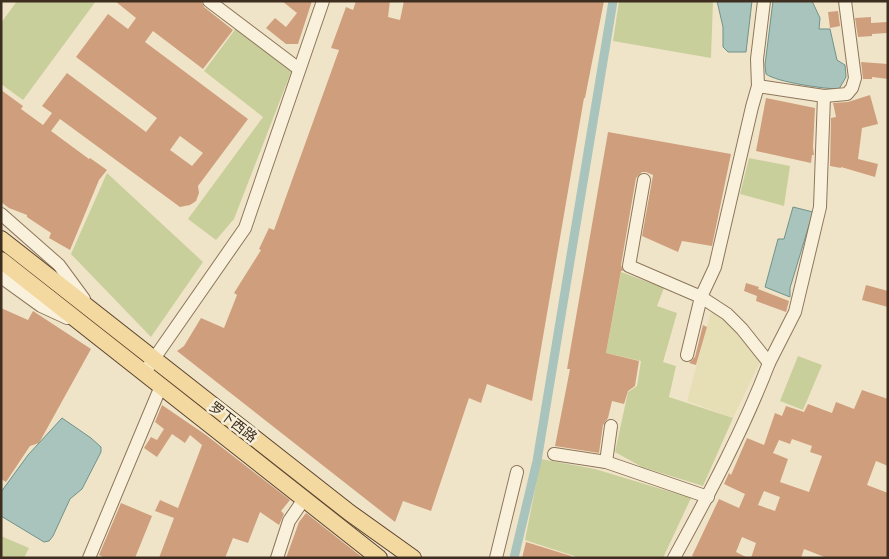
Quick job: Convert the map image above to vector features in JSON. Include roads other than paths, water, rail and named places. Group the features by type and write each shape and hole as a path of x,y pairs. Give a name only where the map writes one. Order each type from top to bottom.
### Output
{"main road":[{"name":"罗下西路","path":"1,238 350,513 413,558"},
{"name":"罗下西路","path":"1,260 379,558"}],"street":[{"path":"209,1 299,69"},
{"path":"144,373 245,228 323,1"},
{"path":"687,355 701,297 714,266 758,86 757,59 764,1"},
{"path":"758,86 824,96 847,94 852,88 855,78 845,1"},
{"path":"674,558 708,497 755,398 769,363 795,312 820,207 824,96"},
{"path":"644,180 629,266 701,297 727,314 742,329 769,363"},
{"path":"1,214 59,264 92,310"},
{"path":"1,277 41,306 82,324"},
{"path":"89,558 161,386"},
{"path":"606,462 611,426"},
{"path":"554,454 606,462 708,497"},
{"path":"496,558 516,472"},
{"path":"277,558 289,521 304,499"}],"water":[{"path":"717,1 752,1 746,52 728,52 723,47 723,27"},
{"path":"773,1 812,1 820,18 819,29 830,29 837,60 845,65 846,77 839,89 780,80 766,74 765,65"},
{"path":"793,207 813,212 790,288 790,297 765,287 778,239 784,239"},
{"path":"62,418 91,438 101,447 101,452 82,489 70,499 53,536 49,541 44,542 1,516 1,492 28,455"}],"waterway":[{"path":"514,558 537,461 613,1"}]}
